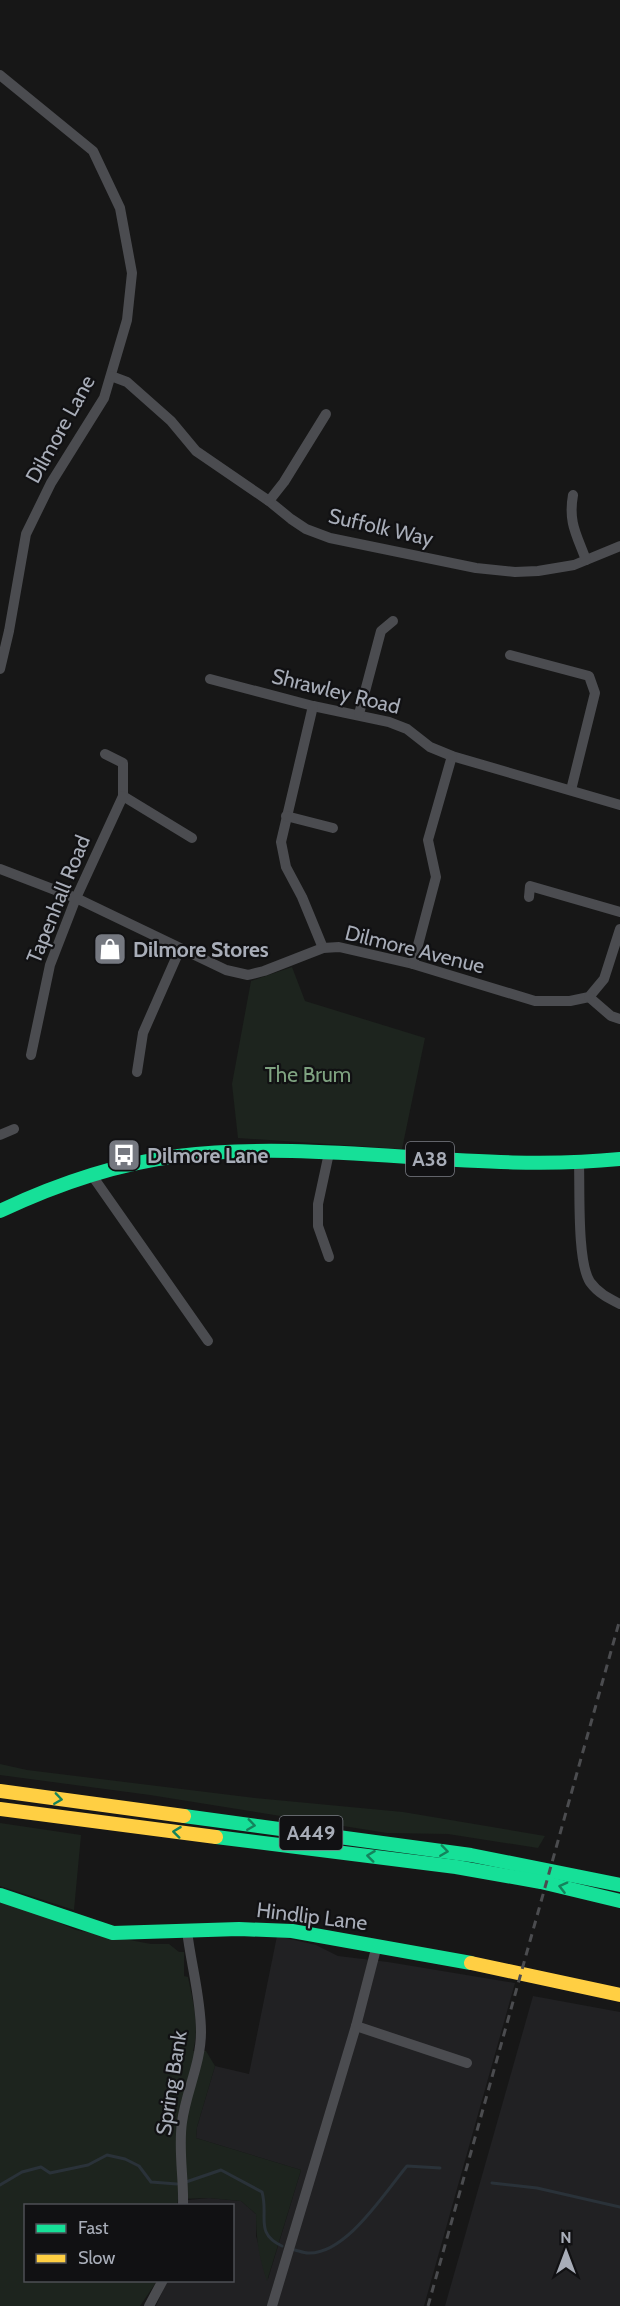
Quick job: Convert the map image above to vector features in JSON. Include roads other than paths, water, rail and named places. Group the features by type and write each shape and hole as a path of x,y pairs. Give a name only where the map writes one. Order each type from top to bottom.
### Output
{"main road":[{"name":"A38","path":"2,1206 91,1174 143,1161 239,1152 329,1153 516,1164 579,1164 620,1159"},
{"name":"A449","path":"0,1791 471,1855 620,1885"},
{"name":"A449","path":"0,1809 456,1867 541,1882 620,1901"},
{"name":"Hindlip Lane","path":"0,1895 113,1933 239,1929 291,1931 505,1969 620,1995"}],"street":[{"name":"Dilmore Lane","path":"0,75 93,151 120,208 132,273 126,320 104,398 51,483 26,534 0,669"},
{"name":"Suffolk Way","path":"111,376 127,382 171,421 196,451 306,529 330,538 476,568 515,572 574,565 620,546"},
{"path":"269,501 284,482 326,414"},
{"path":"573,495 570,509 572,527 586,560"},
{"path":"359,714 381,631 393,621"},
{"path":"510,655 589,676 595,693 571,790"},
{"name":"Shrawley Road","path":"210,679 313,706 359,714 407,729 430,747 452,756 620,805"},
{"path":"313,706 281,842 286,867 302,897 322,948"},
{"path":"105,754 123,763 123,796 192,838"},
{"path":"413,964 436,877 429,840 452,756"},
{"name":"Tapenhall Road","path":"31,1055 50,965 76,898 123,796"},
{"path":"286,816 333,828"},
{"name":"Dilmore Avenue","path":"0,869 76,898 226,970 248,975 264,972 322,948 339,947 413,964 535,1001 570,1001 590,997"},
{"path":"529,897 530,886 620,912"},
{"path":"620,929 604,979 590,997 611,1016 620,1019"},
{"path":"136,1072 143,1033 180,949"},
{"path":"0,1135 14,1129"},
{"path":"329,1153 318,1204 318,1226 329,1257"},
{"path":"579,1164 583,1262 589,1281 603,1296 620,1304"},
{"path":"91,1174 208,1341"},
{"name":"Spring Bank","path":"183,2204 180,2147 182,2121 198,2057 201,2035 187,1931"},
{"path":"272,2306 356,2026 377,1945"},
{"path":"356,2026 467,2063"},
{"path":"149,2306 162,2282"}],"waterway":[{"path":"0,2185 22,2172 41,2167 50,2173 88,2165 107,2155 125,2159 139,2166 151,2182 177,2184"},
{"path":"295,2250 308,2253 322,2251 336,2244 364,2220 407,2166 440,2168"},
{"path":"186,2182 221,2170 262,2192 265,2230 273,2241 282,2246"},
{"path":"492,2183 537,2188 620,2207"}],"railway":[{"path":"428,2306 620,1619"}],"place":[{"name":"Dilmore Stores","path":"110,949"},
{"name":"Dilmore Lane","path":"124,1155"}],"park label":[{"name":"The Brum","path":"308,1074"}]}
